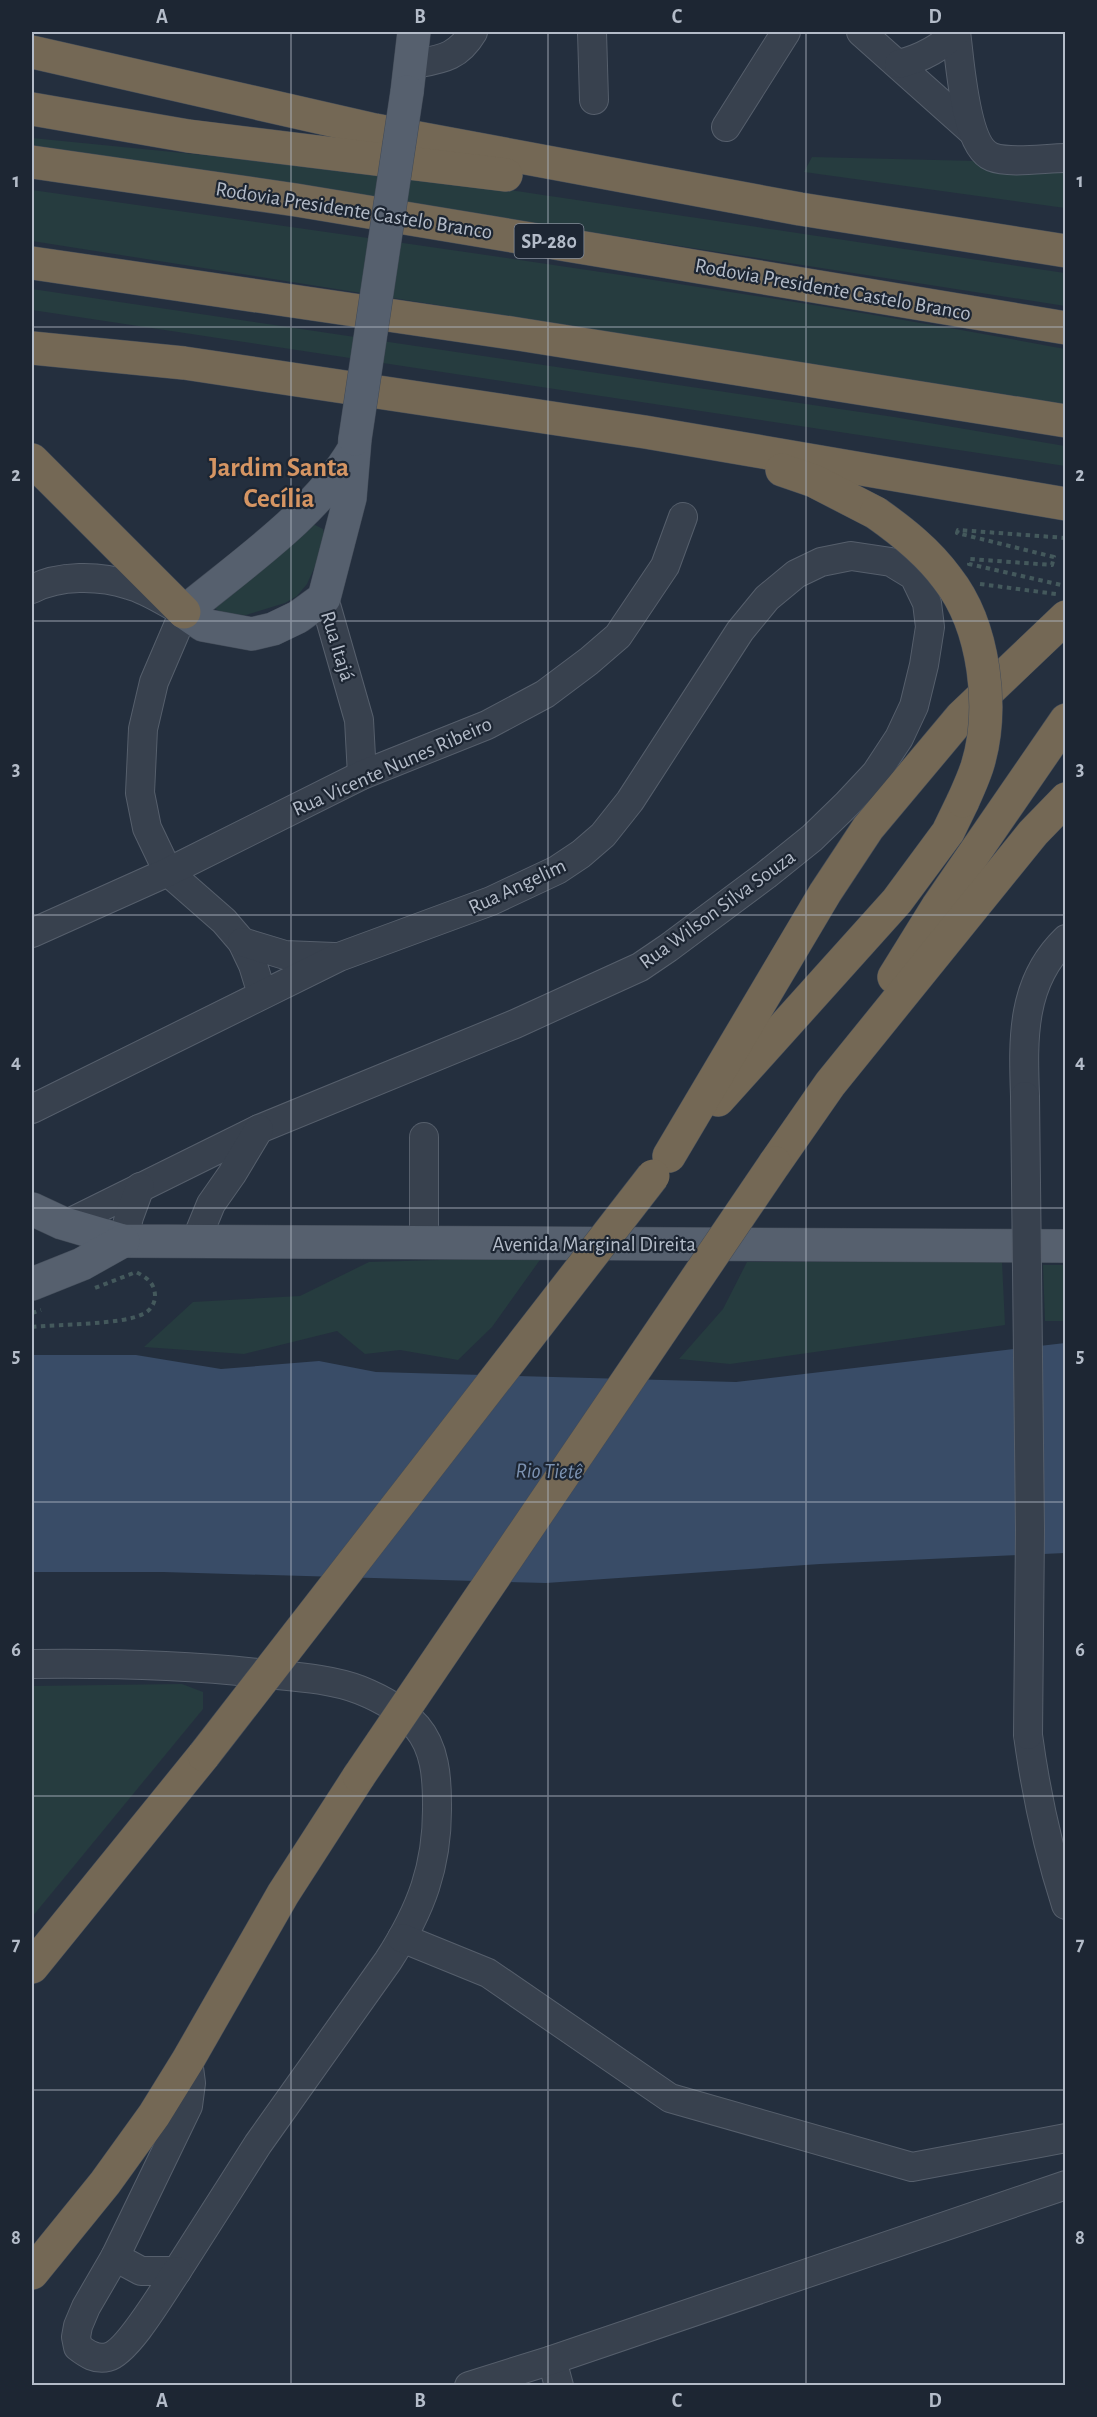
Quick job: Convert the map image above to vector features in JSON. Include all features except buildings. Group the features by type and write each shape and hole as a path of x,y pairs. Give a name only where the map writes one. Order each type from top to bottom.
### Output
{"highway":[{"path":"32,52 375,130 800,209 1065,251"},
{"path":"32,109 188,136"},
{"path":"32,123 188,136 800,209"},
{"name":"Rodovia Presidente Castelo Branco","path":"32,162 308,202 1065,328"},
{"path":"32,262 507,332 1065,421"},
{"path":"32,348 184,363 645,432 1065,504"},
{"path":"34,1963 204,1755 661,1166 897,901 948,832 977,766 987,699 975,635 965,606 948,578 919,547 876,513 814,482 776,468 645,432"},
{"path":"32,460 184,612"},
{"path":"661,1166 825,893 868,828 961,717 1065,617"},
{"path":"32,2273 105,2183 154,2115 283,1894 359,1776 822,1094 938,906 1065,720"},
{"path":"822,1094 1033,833 1065,799"}],"main road":[{"name":"Rua Itajá","path":"324,598 344,526 351,489 354,444 414,32"},
{"path":"324,598 298,617 252,634 203,625 184,612 308,509 342,469 354,444"},
{"path":"308,509 328,514 344,526"},
{"name":"Avenida Marginal Direita","path":"32,1209 67,1224 123,1241 1065,1246"},
{"path":"37,1297 82,1264 123,1241"}],"street":[{"path":"408,78 464,47 473,32"},
{"path":"726,128 786,32"},
{"path":"861,32 972,131"},
{"path":"871,32 896,32"},
{"path":"899,64 929,53 941,46 956,32"},
{"path":"956,32 972,131 979,145 990,157 1065,158"},
{"path":"594,33 594,100"},
{"name":"Rua Vicente Nunes Ribeiro","path":"32,933 168,872 362,775 487,725 545,694 618,636 665,566 683,518"},
{"name":"Rua Angelim","path":"32,1110 339,957 491,901 557,870 581,854 603,835 630,801 740,631 767,598 796,574 821,562 851,556 891,562 914,576 927,603 930,627"},
{"path":"32,589 43,584 103,578 131,585 184,612 153,682 143,729 140,793 147,828 168,872 224,921 242,942 253,965 262,994"},
{"name":"Rua Itajá","path":"324,598 359,720 362,775"},
{"name":"Rua Wilson Silva Souza","path":"67,1224 259,1129 397,1074 567,1001 640,967 668,948 813,838 876,772 899,738 914,706 930,627"},
{"path":"147,828 171,847 201,856 195,874 195,897"},
{"path":"1065,939 1041,974 1028,1002 1024,1030 1030,1518 1028,1735 1035,1788 1055,1827 1065,1905"},
{"path":"242,942 285,955 339,957"},
{"path":"195,1243 211,1204 259,1129"},
{"path":"424,1137 424,1243"},
{"path":"123,1241 140,1187"},
{"path":"32,1664 211,1667 323,1680 359,1690 385,1702 417,1726 431,1750 437,1782 433,1859 421,1903 402,1938 258,2144 177,2271 123,2347 106,2358 95,2358 78,2347 76,2337 78,2326 86,2307 115,2257 188,2106 191,2083 188,2060"},
{"path":"402,1938 488,1973 670,2098 912,2167 1065,2138"},
{"path":"469,2385 556,2373 1065,2185"},
{"path":"115,2257 141,2271 177,2271"}],"path":[{"path":"1065,538 958,530 957,533 1054,556 1052,565 970,559 969,564 1065,586"},
{"path":"972,583 1065,595"},
{"path":"32,1327 119,1320 137,1316 144,1314 152,1306 155,1296 154,1287 148,1278 136,1272 85,1292"},
{"path":"32,1313 37,1297"}],"green space":[{"path":"32,138 416,176 1065,273 1065,306 32,145"},
{"path":"812,157 1065,163 1065,208 804,172"},
{"path":"32,190 679,284 1065,349 1065,404 32,241"},
{"path":"32,289 894,417 1065,446 1065,466 32,310"},
{"path":"313,524 323,529 326,542 307,584 297,596 285,603 246,615 224,614 211,606"},
{"path":"542,1257 492,1327 458,1360 400,1350 365,1354 337,1331 244,1354 144,1347 193,1302 300,1296 369,1262"},
{"path":"747,1262 1002,1262 1005,1325 730,1364 679,1359 723,1309"},
{"path":"1043,1265 1065,1265 1065,1321 1045,1321"},
{"path":"1065,1605 1066,1706 1063,1623"},
{"path":"182,1684 203,1692 203,1709 32,1917 32,1686"}],"water":[{"name":"Rio Tietê","path":"1065,1343 1065,1553 820,1564 546,1583 163,1572 32,1572 32,1355 136,1355 221,1369 319,1361 376,1372 736,1382"}],"district":[{"name":"Jardim Santa Cecília","path":"279,482"}]}
